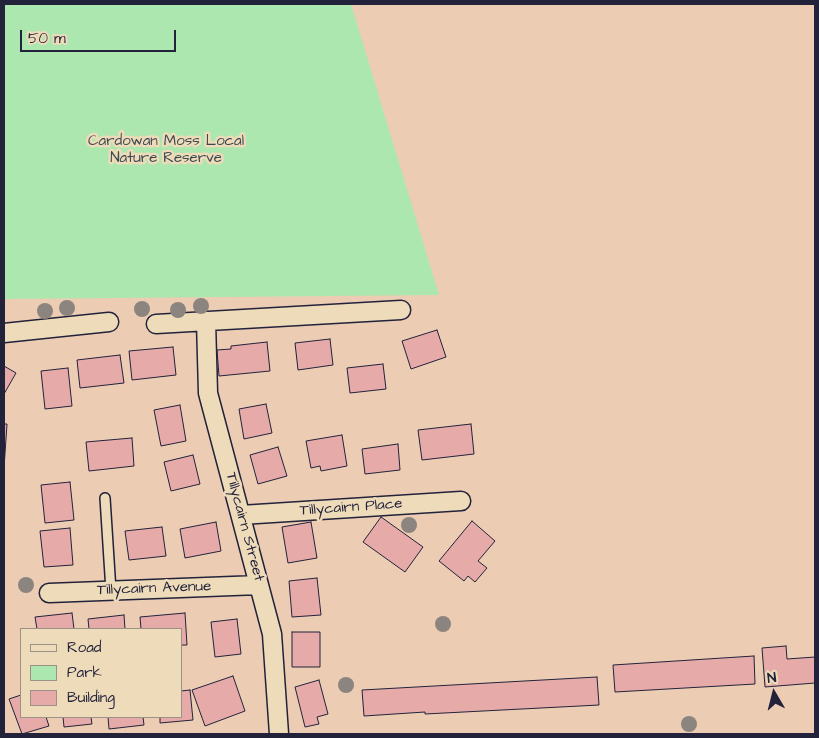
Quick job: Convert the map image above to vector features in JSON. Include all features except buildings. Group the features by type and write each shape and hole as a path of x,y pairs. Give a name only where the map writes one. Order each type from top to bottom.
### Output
{"street":[{"path":"156,324 400,310"},
{"name":"Tillycairn Street","path":"206,321 208,392 272,634 279,734"},
{"path":"4,333 109,322"},
{"name":"Tillycairn Place","path":"240,515 462,501"},
{"name":"Tillycairn Avenue","path":"49,593 259,585"}],"lane":[{"path":"105,498 111,591"}],"green space":[{"name":"Cardowan Moss Local Nature Reserve","path":"4,4 351,4 439,295 4,299"}]}
